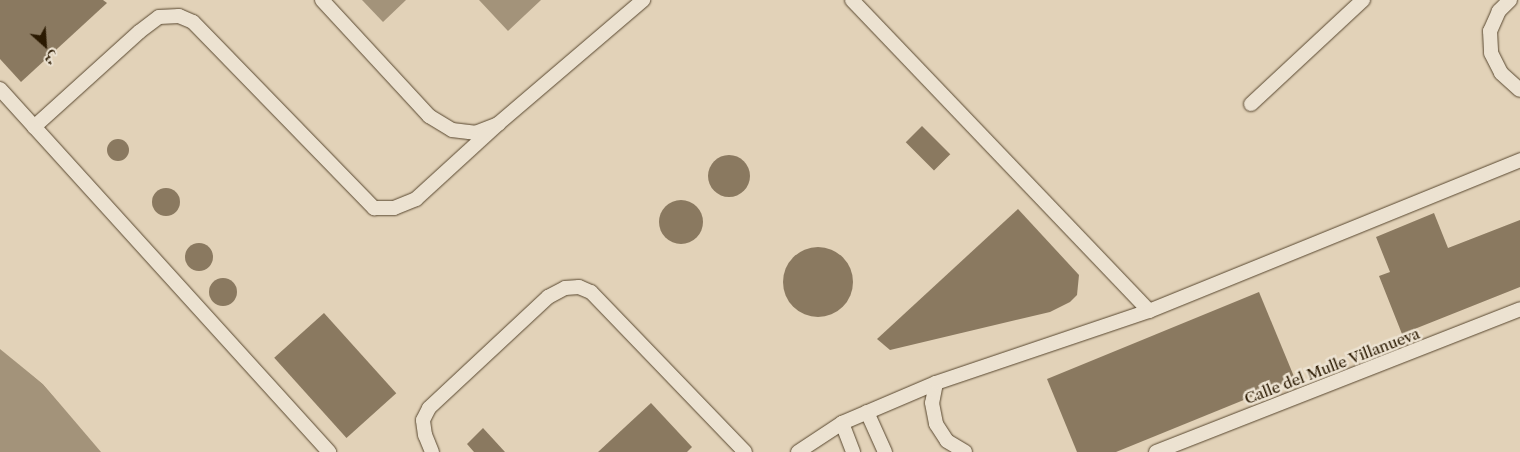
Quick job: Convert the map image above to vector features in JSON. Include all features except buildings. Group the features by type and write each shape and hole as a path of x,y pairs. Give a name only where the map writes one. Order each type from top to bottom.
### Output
{"lane":[{"path":"322,0 429,116 452,130 475,133 498,124"},
{"path":"34,127 152,22 159,17 179,16 193,22 374,208 394,208 416,199 498,124 643,0"},
{"path":"852,0 1148,311"},
{"path":"1252,104 1363,0"},
{"path":"1510,0 1499,11 1490,31 1491,53 1501,73 1520,90"},
{"path":"0,89 329,452"},
{"path":"798,452 842,423 936,382 1148,311 1520,160"},
{"path":"432,452 424,427 429,408 548,297 565,288 579,287 591,292 745,452"},
{"name":"Calle del Mulle Villanueva","path":"1156,452 1520,310"},
{"path":"936,382 932,403 936,424 948,441 963,452"},
{"path":"867,412 885,452"},
{"path":"842,423 852,452"},
{"path":"944,452 963,452"}],"shaded area":[{"path":"362,0 406,0 383,22"},
{"path":"479,0 541,0 508,31"},
{"path":"0,349 43,384 101,452 0,452"}],"pier":[{"path":"0,347 45,382 104,452 43,384"}]}
